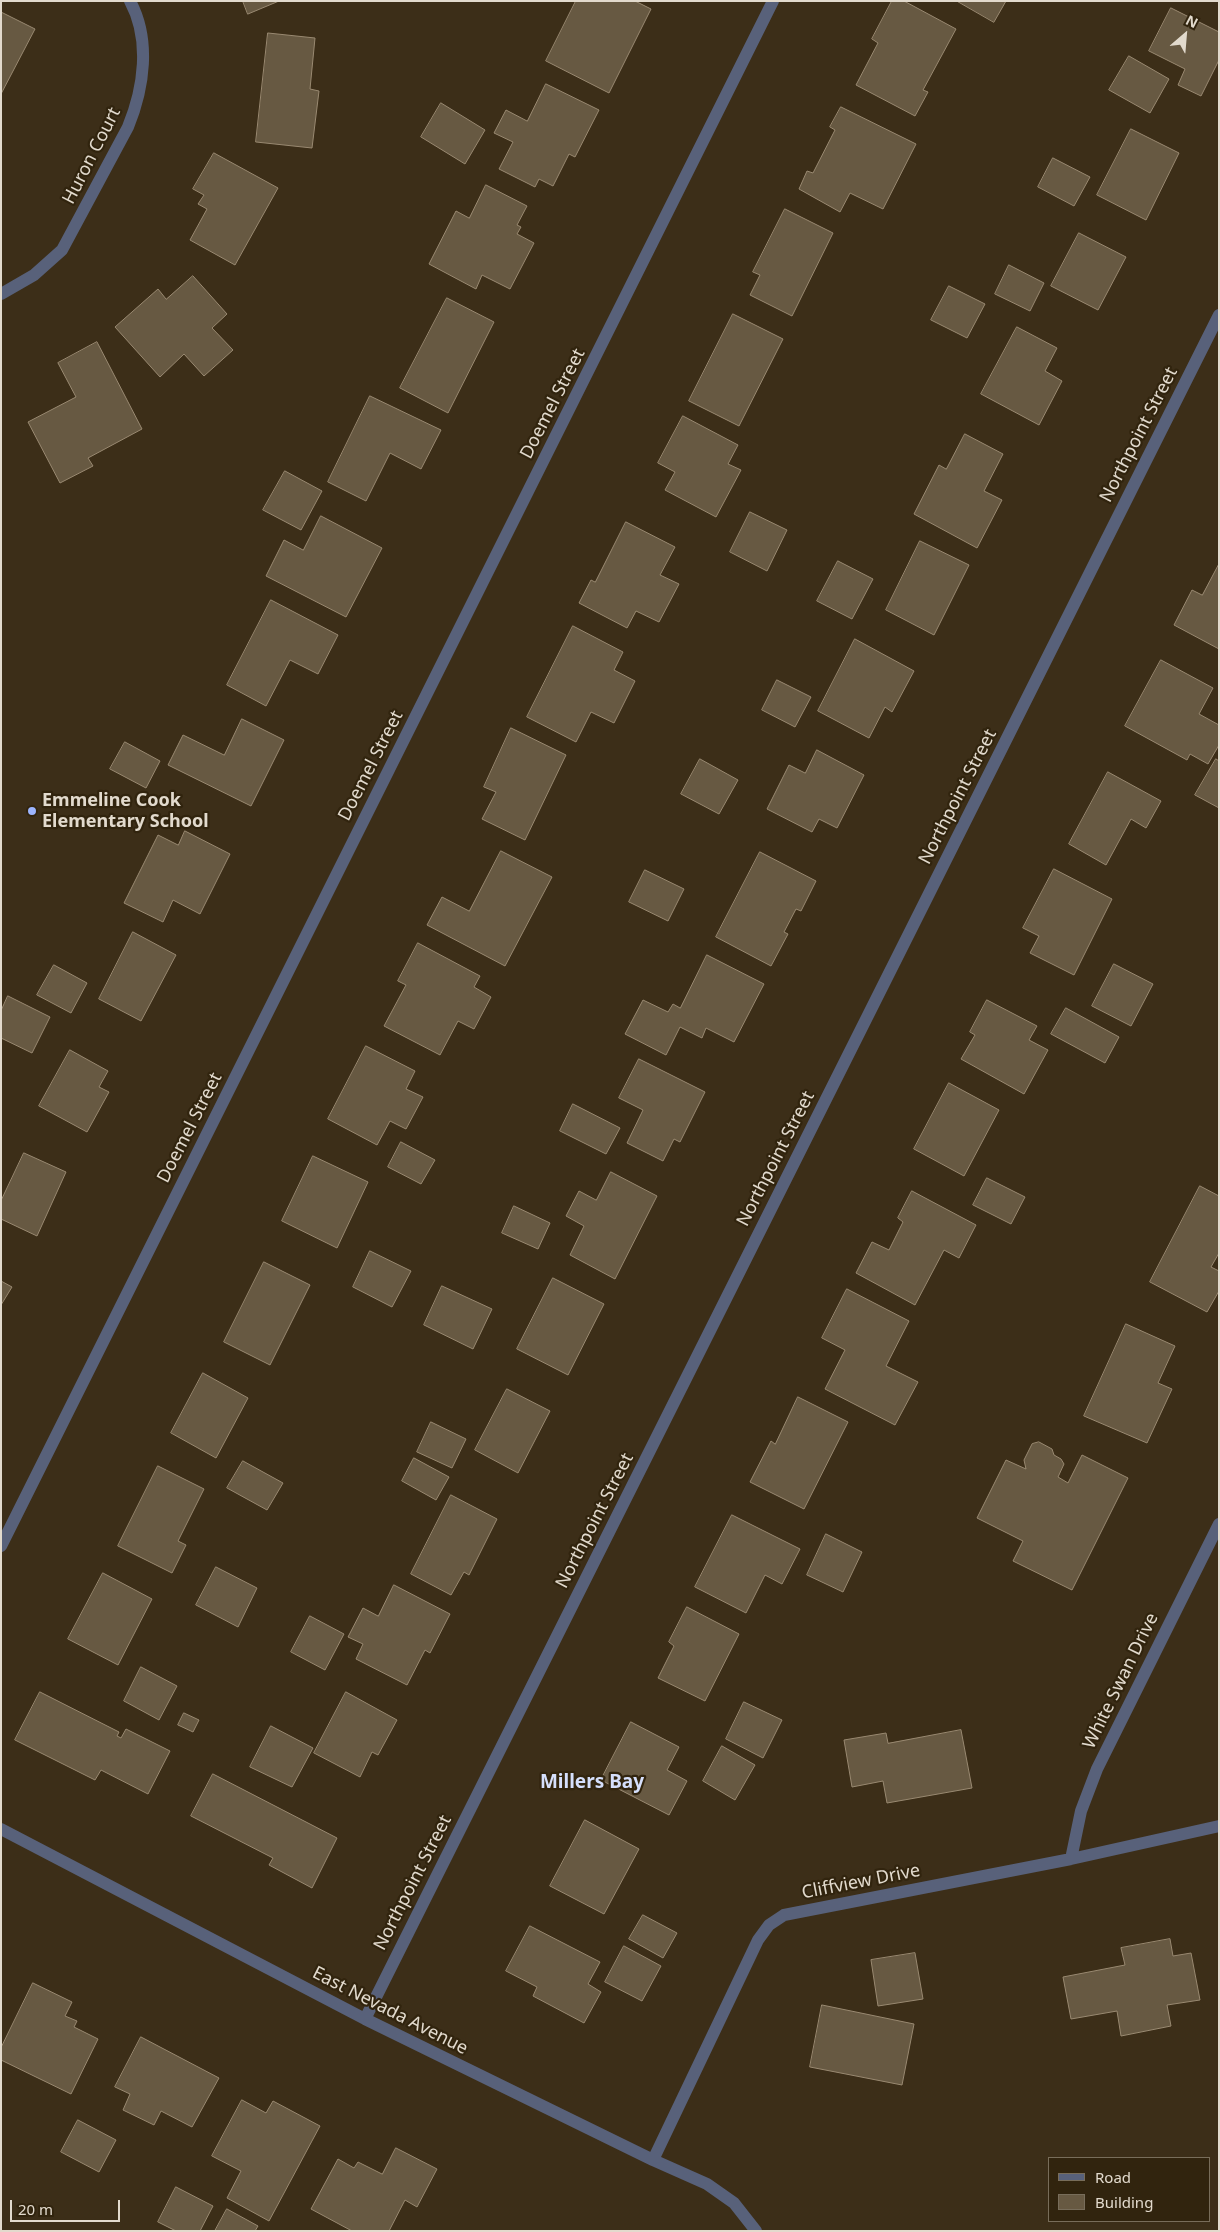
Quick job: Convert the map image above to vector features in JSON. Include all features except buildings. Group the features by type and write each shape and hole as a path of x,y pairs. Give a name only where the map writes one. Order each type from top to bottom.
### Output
{"street":[{"name":"Huron Court","path":"1,294 34,275 62,250 128,127 137,106 143,73 142,42 136,11 130,1"},
{"name":"Doemel Street","path":"1,1546 773,1"},
{"name":"Northpoint Street","path":"365,2019 1219,316"},
{"name":"White Swan Drive","path":"1071,1859 1080,1812 1097,1769 1219,1524"},
{"name":"Cliffview Drive","path":"653,2160 758,1940 769,1925 784,1915 1071,1859 1219,1826"},
{"name":"East Nevada Avenue","path":"1,1829 365,2019 653,2160 707,2184 734,2203 756,2231"}],"place":[{"name":"Emmeline Cook Elementary School","path":"32,811"}],"district":[{"name":"Millers Bay","path":"592,1783"}]}
